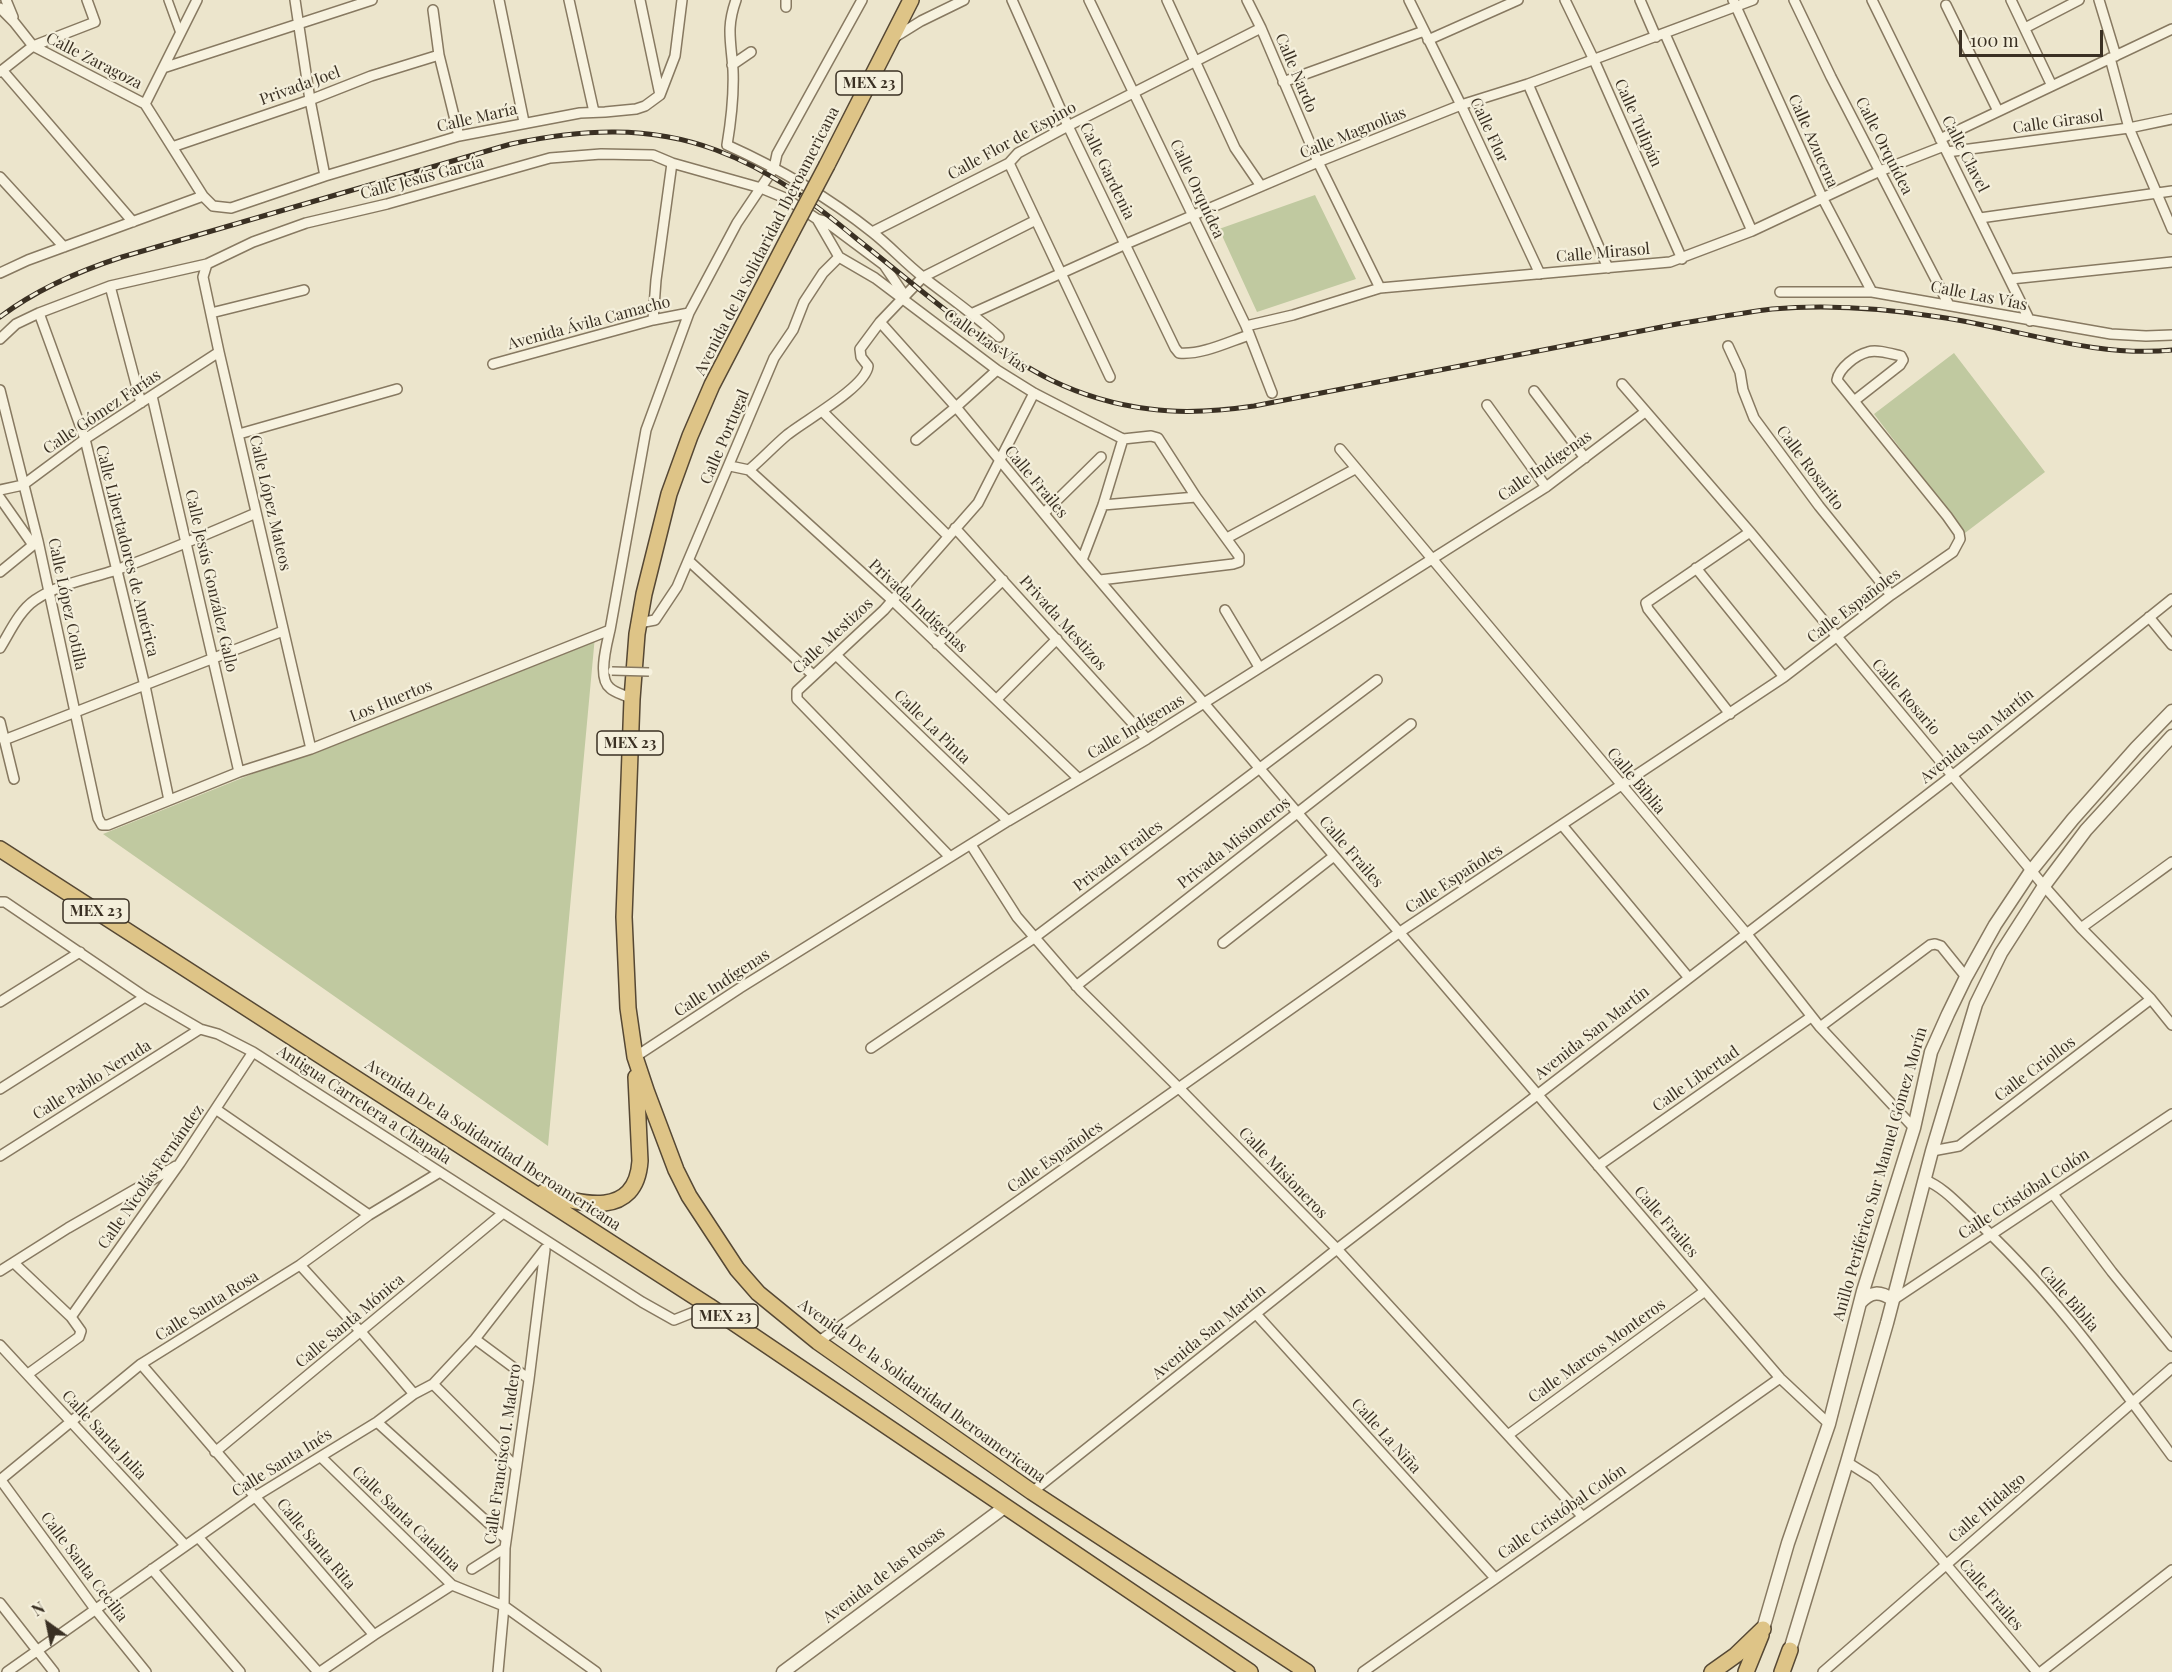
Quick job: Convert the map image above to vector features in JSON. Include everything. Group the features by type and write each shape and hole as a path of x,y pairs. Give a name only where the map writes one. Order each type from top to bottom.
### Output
{"highway":[{"name":"Avenida de la Solidaridad Iberoamericana","path":"690,436 712,385 911,0"},
{"name":"Avenida De la Solidaridad Iberoamericana","path":"690,436 666,505 639,623 632,699 624,917 628,1008 635,1057 676,1170 702,1218 737,1269 758,1293 818,1342 1032,1492 1307,1672"},
{"name":"Avenida De la Solidaridad Iberoamericana","path":"0,849 709,1306 1250,1672"},
{"path":"524,1185 578,1203 591,1205 617,1200 631,1188 640,1171 635,1057"},
{"path":"1712,1672 1736,1655 1763,1629"},
{"name":"Anillo Periférico Sur Manuel Gómez Morín","path":"1746,1672 1763,1629"},
{"path":"1782,1672 1790,1650"},
{"path":"1787,1672 1790,1650"}],"street":[{"path":"6,0 14,22"},
{"path":"87,0 95,22 33,46 1,71 133,222"},
{"path":"168,0 180,33"},
{"path":"145,104 197,0"},
{"path":"295,0 310,100 325,176"},
{"path":"163,68 371,0"},
{"path":"499,0 524,122"},
{"path":"569,0 594,112"},
{"path":"640,0 660,95"},
{"path":"660,95 675,56 682,0"},
{"path":"736,0 728,30 732,65 751,52"},
{"name":"Avenida Ávila Camacho","path":"493,364 653,320 688,313 737,223 774,168 777,154 862,0"},
{"path":"890,40 921,21 964,0"},
{"name":"Calle Gardenia","path":"1012,0 1068,126 1179,353"},
{"name":"Calle Orquídea","path":"1089,0 1248,331 1272,393"},
{"path":"1167,0 1235,148 1261,186"},
{"name":"Calle Nardo","path":"1247,0 1318,162 1380,288"},
{"name":"Calle Flor","path":"1409,0 1540,274"},
{"path":"1283,82 1426,36 1518,0"},
{"name":"Calle Tulipán","path":"1565,0 1682,259"},
{"path":"1640,0 1661,35 1752,231"},
{"name":"Calle Magnolias","path":"973,313 1126,243 1318,162 1461,105 1528,84 1661,35 1734,4 1752,0"},
{"name":"Calle Orquídea","path":"1794,0 1831,77 1949,305"},
{"name":"Calle Clavel","path":"1872,0 2030,321"},
{"path":"2011,0 2052,86"},
{"path":"2025,28 2079,0"},
{"path":"2099,0 2128,128 2172,229"},
{"name":"Calle Azucena","path":"1734,4 1823,199 1872,292"},
{"path":"1946,5 1998,111"},
{"name":"Calle Zaragoza","path":"0,8 33,46 145,104 206,200"},
{"path":"433,10 439,56 459,136"},
{"name":"Calle Flor de Espino","path":"872,232 1009,163 1018,153 1068,126 1261,28"},
{"name":"Calle Mirasol","path":"1179,353 1206,350 1248,331 1380,288 1608,268 1682,259 1752,231 1880,171 1943,146 1998,111 2172,29"},
{"name":"Privada Joel","path":"172,147 310,100 371,76 439,56"},
{"name":"Calle Las Vías","path":"732,65 730,126 727,145 774,168 832,203 872,232 923,277 973,313 999,337"},
{"path":"1528,84 1608,268"},
{"name":"Calle María","path":"206,200 213,206 231,208 325,176 459,136 524,122 594,112 636,110 660,95"},
{"name":"Calle Girasol","path":"1943,146 2128,128 2172,119"},
{"name":"Calle Jesús García","path":"0,339 16,324 110,286 207,264 253,242 306,223 387,204 550,158 601,154 653,155 672,163 761,188 785,198 817,219 840,256"},
{"path":"653,320 656,280 672,163"},
{"path":"1009,163 1110,377"},
{"path":"0,177 64,247"},
{"path":"1980,218 2172,191"},
{"path":"0,273 133,222 206,200"},
{"path":"817,219 825,221 884,265 904,298"},
{"path":"730,466 749,470 788,434 861,380 868,366 861,357 860,349 880,322 923,277 1036,220"},
{"name":"Calle Las Vías","path":"840,256 904,298 997,370 1034,393 1123,439"},
{"name":"Calle Portugal","path":"639,623 655,620 677,587 774,358 793,330 804,302 823,273 840,256"},
{"path":"2011,279 2172,262"},
{"name":"Calle López Mateos","path":"207,264 203,277 219,352 311,749"},
{"path":"110,286 141,403"},
{"path":"211,313 304,290"},
{"name":"Calle Las Vías","path":"1780,292 1872,292 2111,334 2172,335"},
{"name":"Calle Libertadores de América","path":"39,313 85,439 145,686 169,800"},
{"path":"632,699 610,688 604,679 604,665 646,430 688,313"},
{"name":"Calle Frailes","path":"880,322 956,407 1082,560 1705,1291 1780,1378 1829,1424"},
{"name":"Calle Rosarito","path":"1728,346 1740,372 1743,390 1754,418 1819,506 1891,595"},
{"name":"Calle Gómez Farías","path":"0,490 23,485 85,439 219,352"},
{"name":"Calle Españoles","path":"818,1342 1400,932 1784,677 1891,595 1953,552 1958,544 1959,533 1837,380 1838,372 1868,352 1901,356 1903,360 1900,364 1854,401"},
{"path":"916,440 997,370"},
{"name":"Calle Rosario","path":"1622,384 1750,532 2031,871 2081,928 2151,999 2172,1025"},
{"path":"239,434 398,389"},
{"name":"Calle López Cotilla","path":"0,390 35,543 49,592 98,818 102,825"},
{"path":"1534,391 1585,458"},
{"name":"Calle Mestizos","path":"950,857 796,696 799,688 884,610 978,502 1034,393"},
{"name":"Calle Jesús González Gallo","path":"152,396 239,772"},
{"path":"1487,405 1546,487"},
{"name":"Privada Mestizos","path":"822,411 1003,580 1147,739"},
{"name":"Calle Indígenas","path":"635,1057 740,988 1008,821 1147,739 1546,487 1645,412"},
{"path":"1082,560 1103,505 1123,439 1151,436 1158,438 1196,497 1239,556 1239,562 1100,580"},
{"name":"Calle Biblia","path":"1340,450 1746,933 1820,1028 1914,1128"},
{"path":"1044,513 1101,457"},
{"path":"1227,538 1355,469"},
{"name":"Privada Indígenas","path":"749,470 892,600 1079,779"},
{"path":"1103,505 1196,497"},
{"path":"0,498 35,543 0,572"},
{"path":"0,648 23,610 49,592 116,570 256,513"},
{"path":"1730,714 1648,609 1646,603 1750,532"},
{"path":"689,561 813,675"},
{"path":"1696,568 1784,677"},
{"path":"937,644 1003,580"},
{"name":"Avenida San Martín","path":"1032,1492 1337,1249 1953,775 2172,599"},
{"path":"1225,610 1259,667"},
{"path":"2149,617 2172,645"},
{"name":"Los Huertos","path":"102,825 108,825 239,772 311,749 610,630"},
{"path":"4,740 283,631"},
{"path":"997,699 1057,639"},
{"name":"Calle La Pinta","path":"836,655 1008,821"},
{"path":"612,670 649,672"},
{"name":"Privada Frailes","path":"871,1048 1034,938 1377,680"},
{"name":"Anillo Periférico Sur Manuel Gómez Morín","path":"1763,1629 1788,1543 1829,1424 1860,1303 1914,1128 1931,1052 1966,977 1995,925 2031,871 2073,819 2172,711"},
{"path":"0,723 14,779"},
{"name":"Privada Misioneros","path":"1076,986 1411,724"},
{"path":"1790,1650 1847,1462 1932,1150 1976,1004 2001,953 2044,886 2086,830 2172,736"},
{"path":"1563,825 1689,978"},
{"name":"Calle Misioneros","path":"971,845 1017,916 1076,986 1337,1249 1582,1516"},
{"path":"1223,943 1334,856"},
{"path":"2081,928 2172,862"},
{"name":"Antigua Carretera a Chapala","path":"1,902 145,997 200,1029 218,1034 252,1052 440,1172 546,1246 642,1302 674,1320 709,1306"},
{"path":"1820,1028 1930,945 1941,946 1966,977"},
{"path":"0,1002 80,952"},
{"path":"0,1089 145,997"},
{"name":"Calle Criollos","path":"1932,1150 1959,1146 2151,999"},
{"name":"Calle Libertad","path":"1598,1166 1811,1017"},
{"name":"Calle Pablo Neruda","path":"1,1154 200,1029"},
{"name":"Calle Nicolás Fernández","path":"71,1317 217,1110 252,1052"},
{"path":"217,1110 369,1215"},
{"name":"Calle Cristóbal Colón","path":"1893,1300 1990,1233 2053,1194 2172,1114"},
{"path":"0,1271 68,1228 180,1163"},
{"name":"Calle Santa Rosa","path":"0,1479 141,1364 300,1265 369,1215 440,1172"},
{"name":"Calle Biblia","path":"1924,1180 1936,1184 1990,1233 2070,1319 2172,1456"},
{"path":"2053,1194 2172,1346"},
{"name":"Calle Santa Mónica","path":"215,1452 502,1214"},
{"name":"Calle Santa Inés","path":"7,1672 256,1496 377,1422 414,1394 433,1384 475,1339 546,1246"},
{"name":"Calle Francisco I. Madero","path":"498,1672 504,1606 505,1544 546,1246"},
{"path":"14,1263 71,1317 81,1331 79,1337 28,1374"},
{"path":"300,1265 414,1394"},
{"name":"Calle Marcos Monteros","path":"1508,1435 1705,1291"},
{"path":"1860,1303 1874,1293 1884,1294 1893,1300"},
{"name":"Calle La Niña","path":"1256,1314 1495,1578"},
{"path":"475,1339 529,1379"},
{"name":"Calle Santa Julia","path":"0,1345 185,1545"},
{"name":"Calle Santa Rita","path":"141,1364 374,1635"},
{"name":"Calle Hidalgo","path":"1823,1672 2172,1368"},
{"name":"Calle Cristóbal Colón","path":"1363,1672 1780,1378"},
{"path":"433,1384 515,1466"},
{"path":"377,1422 505,1544 472,1569"},
{"name":"Calle Santa Catalina","path":"321,1457 452,1585 504,1606 596,1672"},
{"name":"Calle Frailes","path":"1847,1462 1874,1479 2039,1672"},
{"name":"Calle Santa Cecilia","path":"0,1479 95,1609 146,1672"},
{"name":"Avenida de las Rosas","path":"783,1672 1006,1506"},
{"path":"198,1537 319,1672 452,1585"},
{"path":"152,1569 240,1672"},
{"path":"2039,1672 2172,1570"},
{"path":"0,1603 54,1672"}],"green space":[{"path":"1315,195 1356,279 1257,312 1219,229"},
{"path":"1954,353 2045,472 1965,533 1874,414"},
{"path":"595,636 548,1146 103,834"}],"railway":[{"path":"0,317 59,282 122,257 511,144 563,135 615,132 666,136 691,142 755,167 808,200 975,333 1025,366 1051,380 1099,399 1163,411 1189,412 1254,406 1677,324 1772,309 1835,307 1897,311 1968,322 2084,346 2113,350 2172,350"}]}
